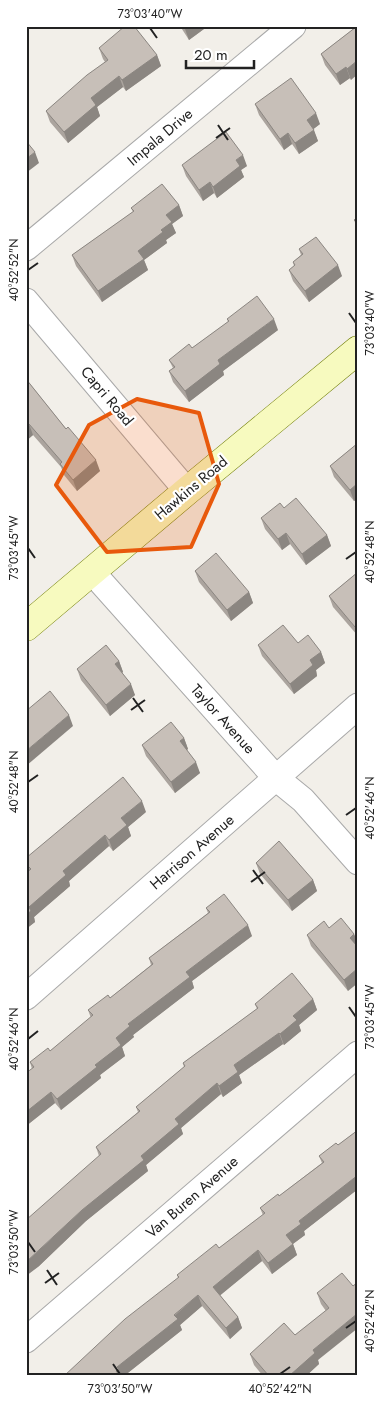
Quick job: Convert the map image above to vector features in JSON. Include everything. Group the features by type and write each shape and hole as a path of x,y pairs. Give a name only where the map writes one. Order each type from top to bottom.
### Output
{"street":[{"name":"Impala Drive","path":"26,248 293,26"},
{"name":"Capri Road","path":"26,301 187,491"},
{"name":"Hawkins Road","path":"26,627 358,350"},
{"name":"Taylor Avenue","path":"92,572 276,778 303,800 358,862"},
{"name":"Harrison Avenue","path":"26,997 358,706"},
{"name":"Van Buren Avenue","path":"26,1340 358,1054"}],"highlighted area":[{"path":"137,399 199,413 219,484 191,547 107,552 56,485 89,425"}],"building":[{"path":"125,26 134,26 157,55 122,80 119,76 91,98 96,105 64,132 46,111 87,75 108,60 99,48"},
{"path":"356,27 358,29 358,60 347,69 346,67 336,74 321,54"},
{"path":"291,78 316,113 307,120 314,130 295,143 288,133 280,139 255,104"},
{"path":"226,132 243,155 236,160 240,166 213,187 210,182 199,190 182,165"},
{"path":"26,141 35,152 26,159"},
{"path":"162,184 179,205 166,215 172,222 161,230 163,232 138,251 144,259 98,291 72,255 134,211 131,208"},
{"path":"316,237 338,265 305,291 289,270 295,265 293,262 303,254 299,249"},
{"path":"257,296 274,319 218,360 220,364 185,391 169,371 175,367 169,360 189,344 192,348 229,321 227,319"},
{"path":"26,379 66,429 68,427 96,460 73,480 60,464 62,462 29,424 26,426"},
{"path":"358,443 358,483 350,490 330,466"},
{"path":"296,498 327,535 302,554 286,533 278,539 261,518 280,503 284,508"},
{"path":"216,553 249,592 227,610 195,571"},
{"path":"358,572 358,624 355,627 329,596"},
{"path":"283,625 298,643 308,635 321,652 310,660 313,665 290,684 258,645"},
{"path":"106,645 119,661 115,664 131,684 106,705 77,669"},
{"path":"50,691 69,715 26,751 26,711"},
{"path":"171,722 184,738 180,741 196,762 171,782 142,745"},
{"path":"123,777 142,801 121,818 127,825 109,840 105,835 63,871 66,875 29,907 31,911 26,915 26,873 31,869 26,864 26,858"},
{"path":"279,841 313,880 288,900 256,863"},
{"path":"224,894 248,925 186,972 190,977 128,1024 130,1026 116,1038 121,1045 95,1065 97,1067 57,1099 51,1092 26,1112 26,1073 34,1067 30,1062 48,1048 50,1051 93,1015 88,1010 108,995 110,998 153,964 149,958 210,912 206,908"},
{"path":"341,918 354,934 350,938 358,947 358,968 344,980 307,935 324,921 329,928"},
{"path":"292,973 313,999 293,1016 297,1020 280,1034 234,1065 238,1072 219,1086 217,1083 175,1119 179,1124 141,1156 144,1160 82,1210 26,1262 26,1220 101,1154 96,1147 140,1111 136,1107 185,1066 183,1063 258,1008 255,1004"},
{"path":"358,1130 358,1175 299,1221 301,1224 286,1235 293,1244 268,1263 258,1250 213,1287 238,1317 226,1328 198,1295 174,1315 178,1319 117,1367 119,1369 116,1371 120,1376 64,1376 125,1319 179,1277 177,1275 216,1244 219,1248 265,1213 260,1208 324,1162 319,1156"},
{"path":"342,1273 353,1286 358,1282 358,1313 313,1350 315,1353 289,1376 269,1376 250,1354 284,1323 295,1335 329,1308 317,1293"}]}
